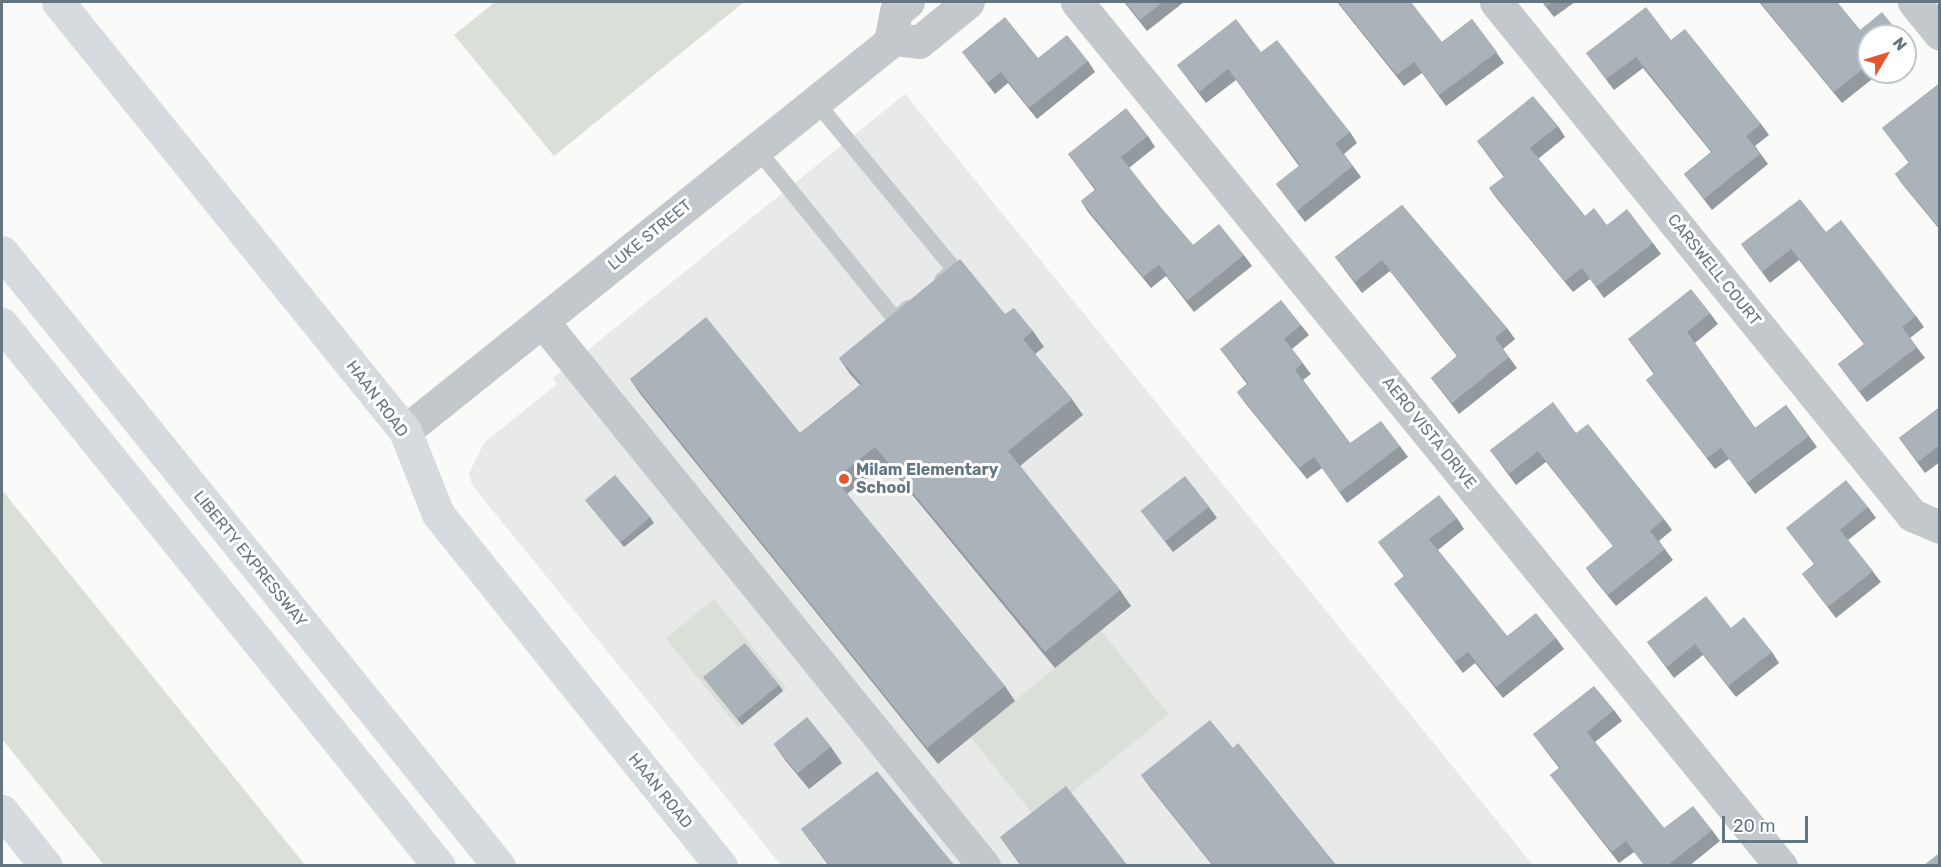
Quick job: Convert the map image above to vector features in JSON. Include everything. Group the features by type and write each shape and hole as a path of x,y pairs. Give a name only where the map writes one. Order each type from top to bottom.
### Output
{"main road":[{"name":"HAAN ROAD","path":"58,2 405,431 438,514 721,866"},
{"name":"LIBERTY EXPRESSWAY","path":"2,252 499,866"},
{"path":"2,324 439,866"},
{"path":"2,811 46,866"}],"street":[{"path":"908,2 896,11 895,39 919,42 968,2"},
{"name":"AERO VISTA DRIVE","path":"1077,2 1781,866"},
{"name":"CARSWELL COURT","path":"1496,2 1912,514 1940,527"},
{"path":"1914,2 1940,33"},
{"name":"LUKE STREET","path":"405,431 895,39"},
{"path":"542,321 984,866"}],"lane":[{"path":"757,149 895,319 955,270 816,102"}],"shaded area":[{"path":"495,2 744,2 554,156 454,35"},
{"name":"Milam Elementary School","path":"905,94 1533,865 781,865 472,485 469,473 484,443 557,384 553,378"},
{"path":"2,490 305,865 104,865 2,739"},
{"path":"714,599 786,688 738,727 666,638"},
{"path":"1101,631 1168,714 1038,820 970,737"}],"building":[{"path":"1125,2 1163,2 1140,20"},
{"path":"1338,2 1411,2 1442,42 1472,19 1497,52 1439,95 1414,62 1397,75"},
{"path":"1760,2 1837,2 1857,26 1857,74 1834,92"},
{"path":"1646,7 1671,40 1685,29 1761,124 1746,136 1760,154 1704,199 1684,174 1712,152 1636,57 1606,79 1586,53"},
{"path":"1882,12 1892,24 1867,24"},
{"path":"1005,17 1038,58 1067,35 1088,61 1029,108 1001,72 987,83 962,52"},
{"path":"1236,19 1261,52 1277,40 1350,132 1335,144 1353,166 1297,211 1276,184 1300,165 1228,69 1199,92 1177,65"},
{"path":"1940,83 1940,229 1895,174 1909,162 1882,128"},
{"path":"1533,96 1558,126 1530,148 1585,216 1594,208 1607,225 1627,209 1653,243 1596,287 1582,268 1565,281 1489,188 1505,176 1477,141"},
{"path":"1126,108 1148,136 1121,157 1162,209 1193,245 1219,224 1244,255 1187,301 1159,265 1143,277 1081,201 1096,189 1068,154"},
{"path":"1800,199 1826,232 1841,220 1916,316 1902,327 1917,347 1859,392 1838,364 1865,344 1791,249 1762,272 1741,244"},
{"path":"1402,205 1507,328 1495,338 1509,357 1452,403 1431,378 1458,356 1382,260 1355,282 1335,257"},
{"path":"960,259 1005,314 1014,308 1033,331 1023,339 1072,399 1008,451 1120,590 1045,652 875,447 835,479 1005,686 927,748 630,379 706,317 800,433 862,384 839,358"},
{"path":"1691,289 1710,313 1687,332 1755,428 1786,405 1809,436 1747,483 1721,448 1707,458 1646,380 1655,373 1628,339"},
{"path":"1281,300 1301,325 1284,339 1303,363 1295,370 1350,443 1381,421 1400,446 1340,492 1314,457 1299,468 1237,392 1248,383 1220,349"},
{"path":"1553,402 1576,433 1588,424 1664,519 1650,531 1665,549 1608,595 1586,568 1613,546 1538,451 1509,474 1490,450"},
{"path":"1940,407 1940,445 1918,462 1899,438"},
{"path":"615,475 650,517 620,542 585,500"},
{"path":"1185,476 1209,507 1165,541 1141,510"},
{"path":"1846,480 1868,507 1840,530 1873,571 1828,607 1802,574 1815,564 1786,528"},
{"path":"1439,495 1457,518 1429,539 1507,636 1536,613 1556,638 1496,687 1468,652 1455,662 1394,584 1405,576 1378,542"},
{"path":"1706,596 1731,628 1744,617 1772,652 1728,686 1695,644 1667,667 1647,642"},
{"path":"745,643 779,685 737,719 703,677"},
{"path":"1594,686 1614,710 1587,732 1664,828 1693,806 1712,830 1667,866 1645,866 1626,841 1612,852 1550,775 1560,767 1533,734"},
{"path":"807,717 831,747 797,774 774,744"},
{"path":"1210,720 1233,748 1238,743 1337,866 1214,866 1141,775"},
{"path":"877,771 955,866 830,866 801,829"},
{"path":"1066,786 1128,866 1022,866 1000,837"},
{"path":"1938,854 1940,855 1940,866 1923,866"}],"place":[{"name":"Milam Elementary School","path":"844,479"}]}
